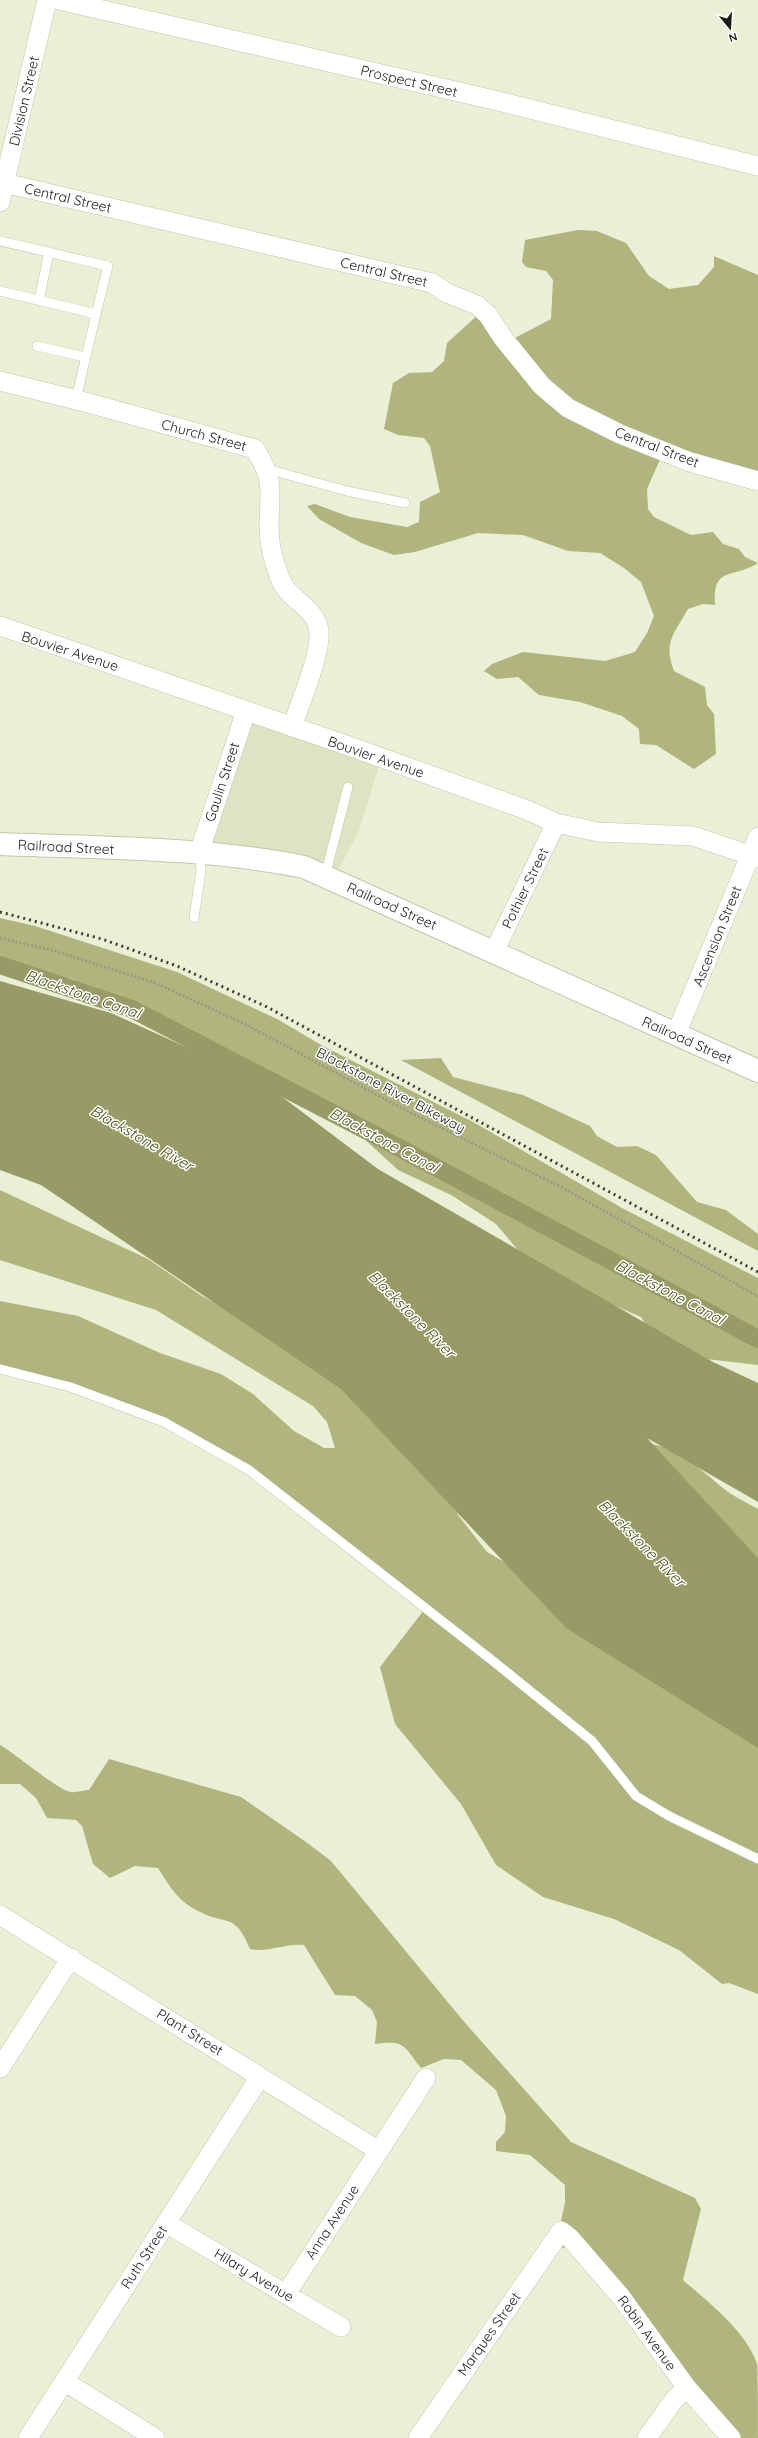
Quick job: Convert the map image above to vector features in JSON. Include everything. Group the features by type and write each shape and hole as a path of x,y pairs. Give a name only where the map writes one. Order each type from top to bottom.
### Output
{"street":[{"name":"Division Street","path":"0,202 2,182 47,0"},
{"name":"Prospect Street","path":"59,0 494,100 758,166"},
{"name":"Central Street","path":"2,182 432,283 447,293 477,305 488,315 503,338 542,386 568,408 620,434 690,462 758,481"},
{"name":"Church Street","path":"0,381 76,399 256,449 267,469 272,489 269,528 274,560 281,581 314,614 319,631 316,655 292,727"},
{"name":"Bouvier Avenue","path":"0,626 527,810 556,823 598,832 693,836 754,856"},
{"name":"Gaulin Street","path":"200,853 246,712"},
{"name":"Pothier Street","path":"494,952 556,823"},
{"name":"Ascension Street","path":"676,1034 754,856 758,837"},
{"name":"Railroad Street","path":"0,844 200,853 262,858 304,867 758,1072"},
{"name":"Plant Street","path":"0,1915 379,2151"},
{"path":"0,2068 71,1958"},
{"name":"Ruth Street","path":"28,2438 260,2077"},
{"name":"Anna Avenue","path":"286,2294 426,2078"},
{"name":"Hilary Avenue","path":"166,2223 341,2327"},
{"name":"Robin Avenue","path":"560,2231 570,2238 621,2297 687,2388 731,2438"},
{"name":"Marques Street","path":"418,2438 560,2231"},
{"path":"64,2381 155,2438"},
{"path":"647,2438 674,2400 687,2388"}],"lane":[{"path":"0,241 108,266 76,399"},
{"path":"39,300 49,252"},
{"path":"0,291 96,314"},
{"path":"37,346 85,357"},
{"path":"267,469 347,491 405,503"},
{"path":"325,876 348,787"},
{"path":"194,918 201,870 200,853"},
{"path":"0,1369 70,1387 164,1422 249,1470 493,1661 592,1741 636,1796 669,1816 758,1859"}],"path":[{"name":"Blackstone River Bikeway","path":"0,938 55,951 155,983 244,1023 409,1112 560,1187 758,1296"}],"shaded area":[{"path":"578,230 597,231 626,243 649,276 669,289 698,285 714,267 714,256 758,275 758,475 665,448 647,489 648,509 654,517 691,535 713,532 723,544 739,549 745,557 758,563 749,568 721,578 717,584 715,592 715,605 703,604 688,609 672,638 670,653 674,671 705,687 707,705 714,714 716,754 694,769 656,745 640,744 639,729 622,716 580,702 539,695 518,677 497,679 484,671 492,664 523,652 605,661 635,652 647,633 654,616 641,582 624,568 600,553 568,551 523,535 478,533 415,552 394,555 361,543 319,519 307,506 315,504 350,517 407,527 419,522 420,502 440,492 430,446 424,438 398,435 384,429 393,383 409,373 432,372 444,361 447,343 481,312 511,340 551,319 553,280 546,271 526,267 522,262 525,240"},
{"path":"241,719 383,754 358,833 336,874 202,842"},
{"path":"0,918 35,926 177,972 277,1019 323,1046 475,1123 622,1208 758,1278 758,1365 672,1355 658,1344 641,1317 577,1289 529,1263 496,1224 451,1195 398,1170 334,1111 269,1070 194,1033 124,1010 72,979 39,973 0,959"},
{"path":"441,1058 453,1077 523,1095 590,1126 597,1136 617,1147 637,1146 656,1155 697,1202 726,1210 758,1234 758,1251 401,1060"},
{"path":"0,1190 148,1259 202,1296 301,1350 439,1461 458,1515 487,1552 538,1582 758,1747 758,1994 729,1983 722,1984 679,1950 614,1919 543,1897 496,1865 461,1804 395,1724 380,1667 424,1610 253,1472 151,1417 0,1370 0,1301 78,1316 160,1353 221,1374 253,1394 294,1431 324,1448 335,1448 327,1422 313,1406 156,1310 0,1260"},
{"path":"644,1443 670,1449 681,1455 731,1494 758,1509 758,1563"},
{"path":"0,1745 57,1786 71,1792 89,1790 109,1759 241,1797 331,1861 466,2024 571,2142 695,2198 701,2209 683,2280 726,2318 745,2340 752,2352 757,2364 758,2438 737,2438 587,2249 555,2247 565,2203 565,2185 530,2155 496,2151 496,2142 505,2132 506,2116 496,2090 461,2060 444,2059 421,2068 402,2046 392,2043 375,2044 377,2022 372,2010 355,1996 335,1995 304,1945 290,1945 263,1950 250,1949 245,1937 235,1925 198,1911 185,1903 170,1887 158,1868 135,1866 110,1878 93,1864 82,1826 76,1820 47,1818 36,1798 20,1784 0,1784"}],"water":[{"name":"Blackstone River","path":"0,981 111,1013 261,1081 378,1169 713,1362 758,1383 758,1502 647,1438 758,1558 758,1748 566,1628 341,1389 41,1185 0,1170"}],"waterway":[{"name":"Blackstone Canal","path":"0,965 132,1009 377,1136 758,1339"}],"railway":[{"path":"0,912 102,939 177,966 267,1007 758,1272"}]}
